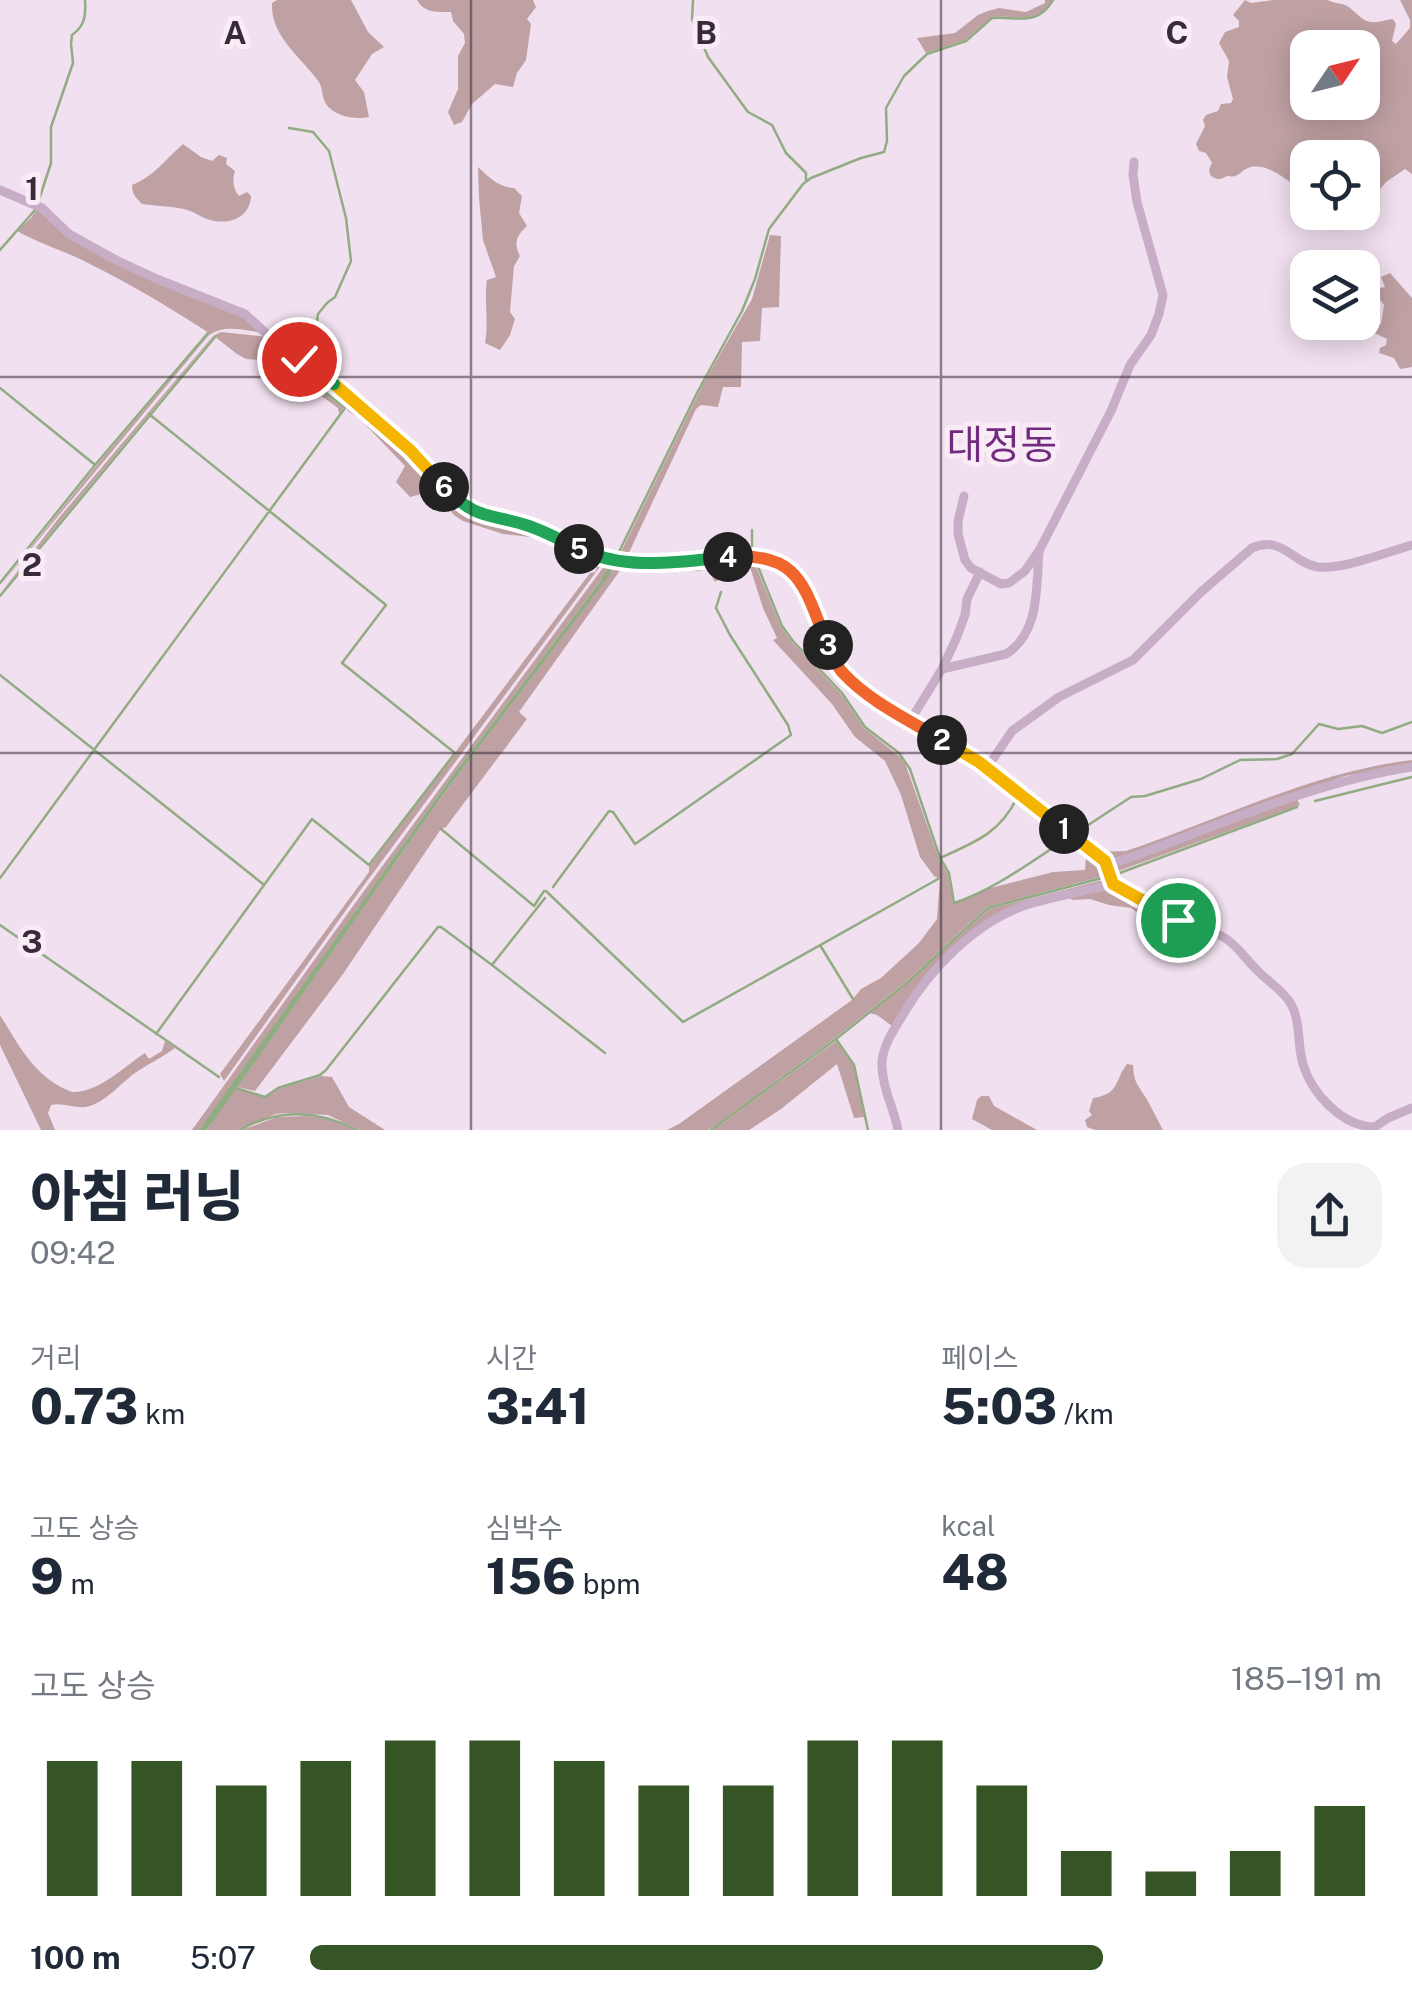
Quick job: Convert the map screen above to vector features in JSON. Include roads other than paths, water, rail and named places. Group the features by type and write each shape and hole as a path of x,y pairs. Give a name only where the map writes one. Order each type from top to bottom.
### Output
{"street":[{"path":"964,496 958,534 965,560 971,568 1002,584 1009,583 1025,571 1040,550 1111,411 1130,365 1156,325 1162,305 1161,286 1137,202 1134,162"},
{"path":"0,190 42,208 69,234 116,260 246,314 342,390 410,450 460,502 482,516 533,527 612,561 674,564 753,556 786,567 803,584 842,672 874,698 986,768 1105,861 1112,863 1132,857 1316,788 1412,766"},
{"path":"986,768 1012,731 1059,697 1133,660 1252,548 1272,544 1307,564 1328,567 1412,546"},
{"path":"942,669 1015,649 1033,620 1040,550"},
{"path":"910,720 942,669 980,572"},
{"path":"1105,861 1113,884 1178,920 1223,937 1285,996 1292,1006 1302,1062 1318,1092 1344,1118 1372,1129 1412,1108"},
{"path":"898,1130 882,1061 893,1032 935,970 996,918 1044,900 1113,884"}],"waterway":[{"path":"38,203 51,163 51,127 73,63 72,35 84,20 85,0"},
{"path":"693,0 692,19 708,57 748,112 772,125 786,153 806,173 806,180"},
{"path":"617,556 742,311 769,229 803,184 884,152 886,108 904,76 927,54 966,41 992,18 1041,14 1053,0"},
{"path":"289,128 313,132 329,151 346,218 351,261 335,297 293,348"},
{"path":"0,250 35,210"},
{"path":"0,583 208,333"},
{"path":"0,596 215,337"},
{"path":"0,878 345,408 289,364 289,355"},
{"path":"0,388 94,464"},
{"path":"149,414 386,605 342,663 455,753 369,865 312,819 156,1034"},
{"path":"752,530 752,551"},
{"path":"756,562 782,626 793,641 842,693 865,727 899,753 910,769 940,858 949,873 954,903 998,883 1068,838"},
{"path":"553,887 609,811 635,844 791,735 716,608 721,592"},
{"path":"0,675 263,884"},
{"path":"1076,833 1131,797 1201,779 1240,760 1277,759 1292,754 1319,724 1338,729 1362,726 1382,733 1412,722"},
{"path":"1315,801 1412,777"},
{"path":"940,858 994,829 1017,798"},
{"path":"1117,874 1297,807"},
{"path":"441,829 534,906 546,891 683,1022 938,879"},
{"path":"711,1130 909,981 988,908 1106,877"},
{"path":"236,1088 265,1097 278,1088 320,1075 438,927 492,965 545,898"},
{"path":"0,925 219,1077"},
{"path":"820,945 853,999"},
{"path":"492,965 605,1053"},
{"path":"836,1039 854,1065 868,1130"},
{"path":"240,1130 269,1118 298,1114 328,1118 357,1130"}],"district":[{"name":"대정동","path":"1002,444"}]}
